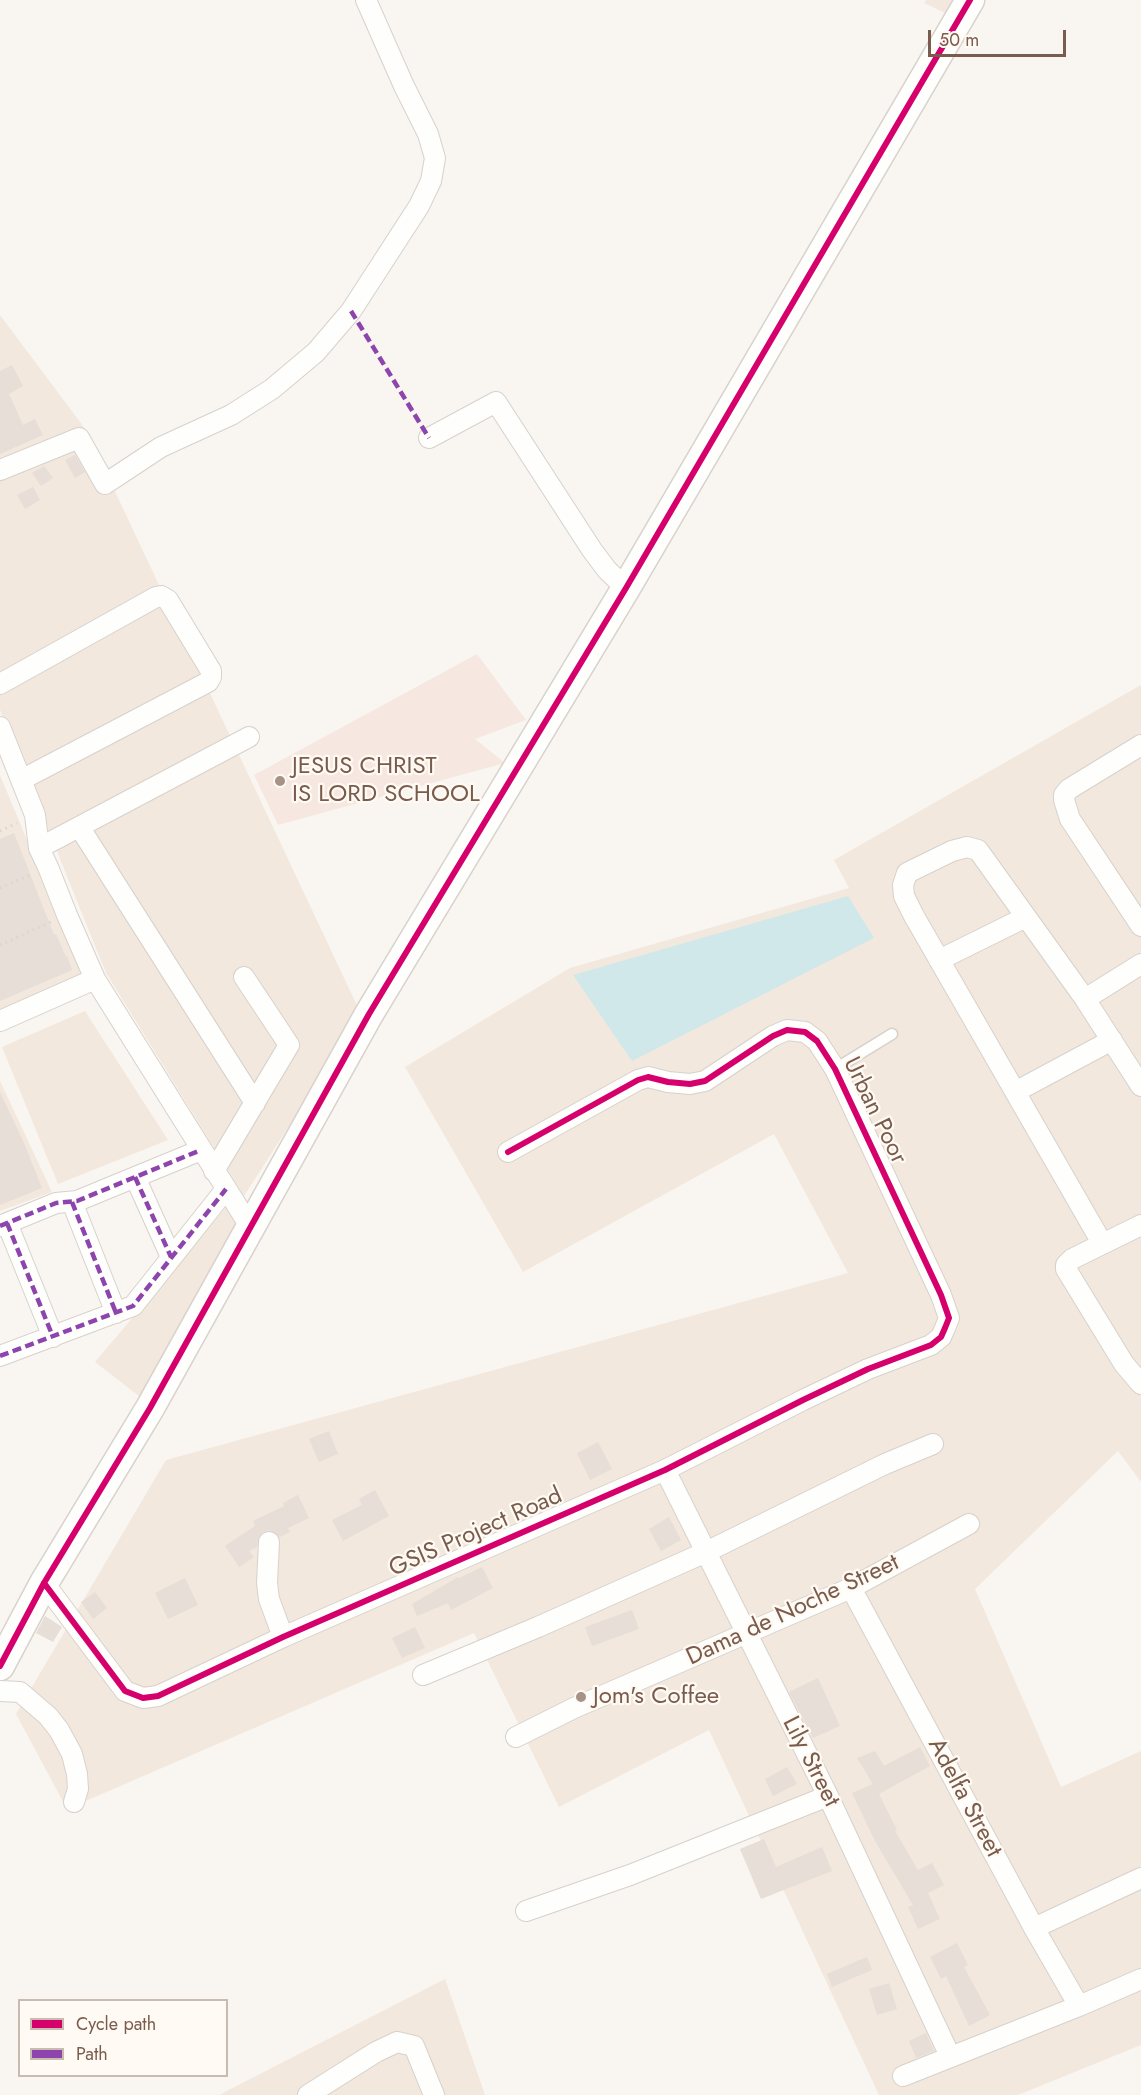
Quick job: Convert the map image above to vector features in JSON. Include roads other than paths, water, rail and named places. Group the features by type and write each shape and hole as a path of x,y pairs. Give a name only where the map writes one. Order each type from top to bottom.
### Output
{"street":[{"path":"0,470 79,438 105,484 161,447 231,415 272,389 316,352 351,311 419,206 431,182 435,158 428,134 366,0"},
{"path":"0,1666 45,1583 150,1408 369,1014 626,588 970,0"},
{"path":"429,438 496,402 592,550 607,570 626,588"},
{"path":"0,684 161,596 168,600 211,671 208,682 21,780"},
{"path":"0,727 35,815 39,848 95,979 251,1228"},
{"path":"39,848 249,737"},
{"path":"1139,750 1071,788 1064,795 1064,800 1070,819 1141,926"},
{"path":"80,828 255,1103"},
{"path":"1102,1243 904,896 904,878 907,873 952,851 967,847 978,850 1085,999 1141,1086"},
{"path":"939,960 1026,917"},
{"path":"1085,999 1141,964"},
{"path":"214,1172 289,1045 244,977"},
{"path":"0,1021 95,979"},
{"name":"Urban Poor","path":"508,1152 638,1080 648,1077 690,1084 705,1081 773,1036 788,1030 805,1032 818,1041 835,1069 941,1295 949,1318"},
{"path":"1015,1092 1112,1040"},
{"path":"53,1337 3,1224 56,1203 72,1202 201,1150"},
{"path":"135,1177 171,1257"},
{"path":"0,1356 133,1306 225,1189"},
{"path":"72,1202 116,1312"},
{"path":"1139,1229 1102,1243 1072,1259 1066,1265 1066,1273 1124,1364 1141,1384"},
{"name":"GSIS Project Road","path":"45,1583 125,1691 142,1698 158,1696 283,1637 665,1470 868,1369 931,1345 941,1337 949,1318"},
{"path":"423,1676 706,1551 885,1464 933,1444"},
{"name":"Lily Street","path":"665,1470 828,1796 950,2056"},
{"name":"Dama de Noche Street","path":"516,1737 574,1708 850,1588 969,1524"},
{"path":"269,1542 268,1591 283,1637"},
{"name":"Adelfa Street","path":"850,1588 1034,1928 1079,2006"},
{"path":"0,1691 20,1692 48,1716 59,1730 72,1754 77,1774 78,1789 74,1802"},
{"path":"526,1911 630,1875 828,1796"},
{"path":"1034,1928 1141,1878"},
{"path":"903,2076 1141,1979"},
{"path":"308,2095 376,2052 397,2042 414,2046 434,2095"}],"lane":[{"path":"835,1069 892,1034"}],"water":[{"path":"848,896 874,938 632,1061 573,975"}],"place":[{"name":"JESUS CHRIST IS LORD SCHOOL","path":"280,781"},
{"name":"Jom's Coffee","path":"581,1697"}]}
